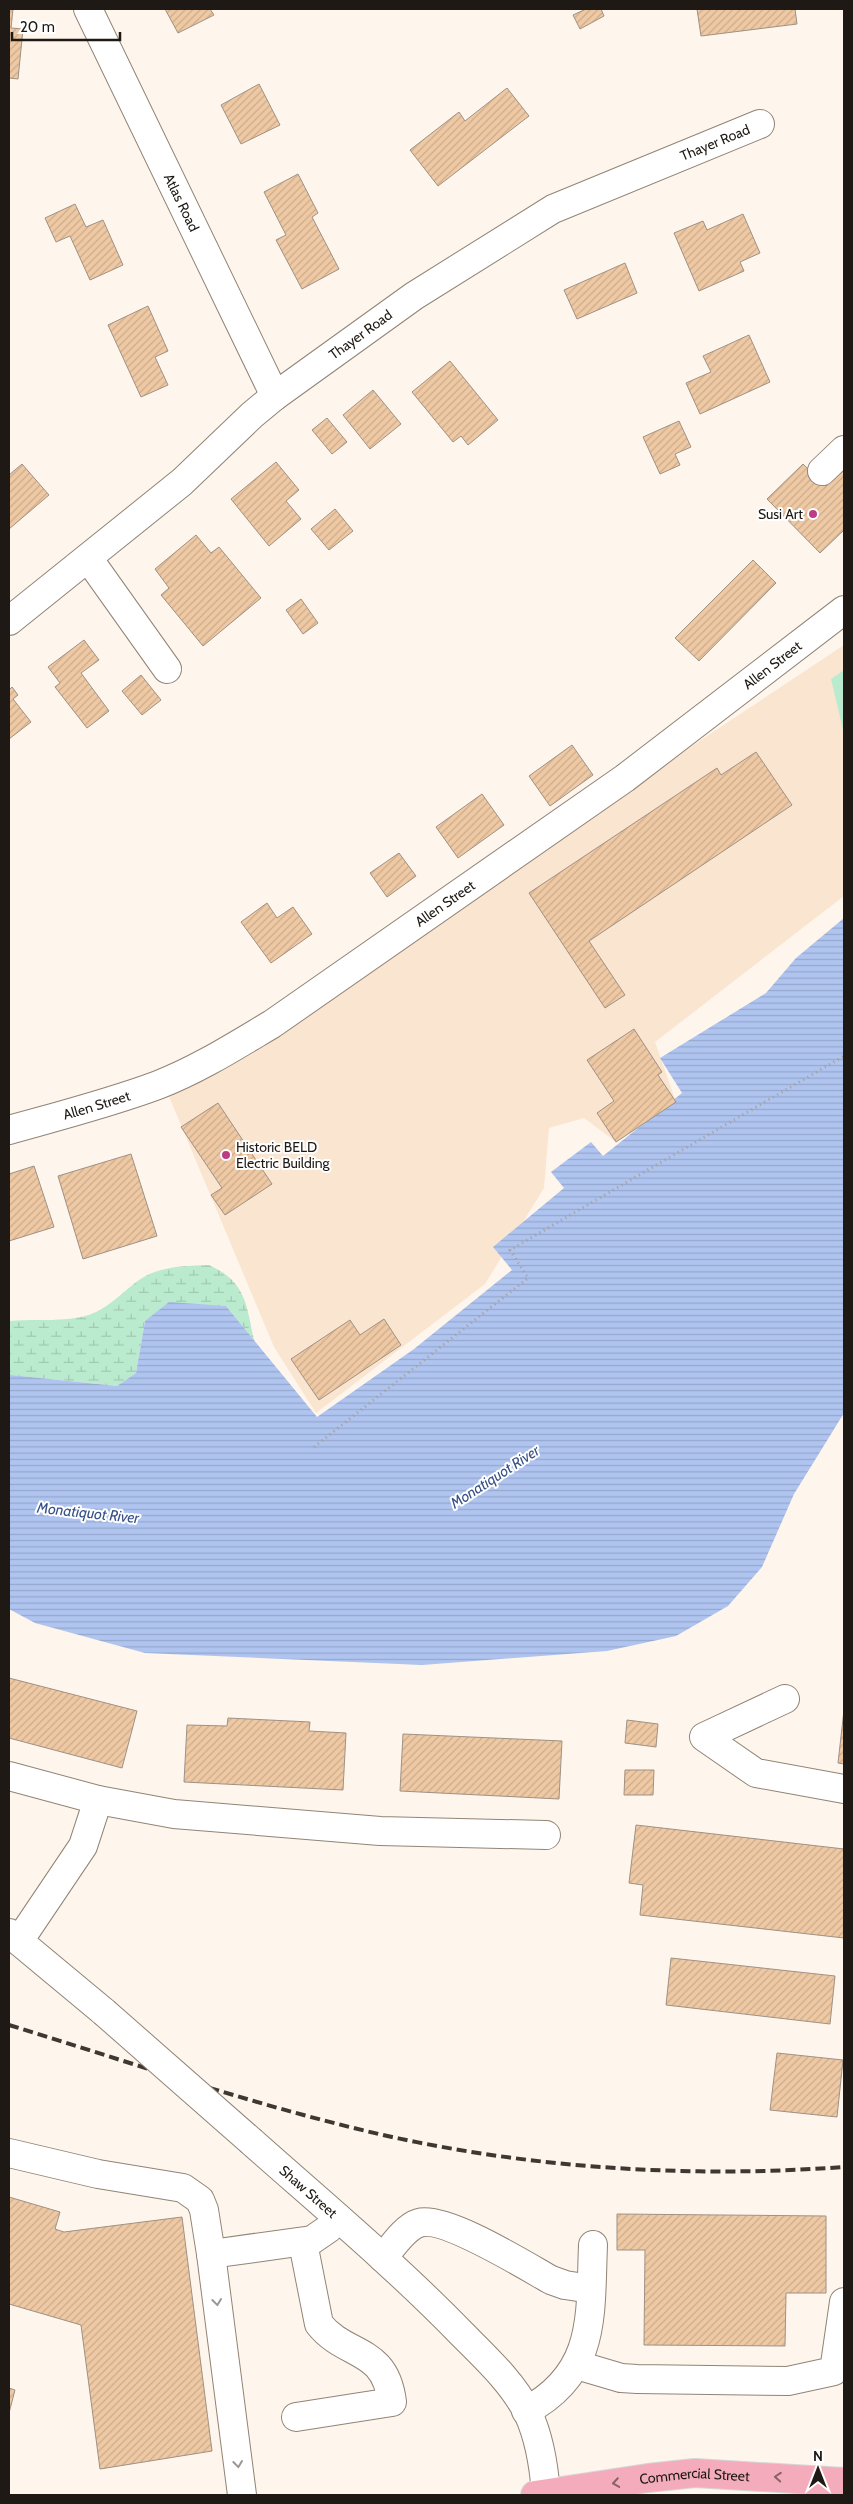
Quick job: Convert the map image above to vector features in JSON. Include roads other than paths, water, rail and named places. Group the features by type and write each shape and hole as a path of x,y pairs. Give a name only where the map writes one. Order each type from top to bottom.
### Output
{"main road":[{"name":"Commercial Street","path":"540,2495 648,2478 695,2473 844,2482"},
{"path":"540,2495 580,2495"}],"street":[{"name":"Atlas Road","path":"88,9 275,396"},
{"name":"Thayer Road","path":"9,621 182,482 252,415 275,396 414,296 553,209 760,124"},
{"path":"822,471 844,450"},
{"path":"88,558 167,668"},
{"name":"Allen Street","path":"9,1130 159,1085 212,1060 272,1024 624,778 844,610"},
{"path":"785,1699 704,1737 756,1772 844,1789"},
{"path":"9,1776 98,1800 153,1812 350,1830 546,1835"},
{"path":"14,1937 84,1846 98,1800"},
{"name":"Shaw Street","path":"14,1937 104,2012 383,2258 486,2358 526,2410 541,2450 540,2495"},
{"path":"9,2153 98,2174 183,2188 200,2200 204,2210 211,2254 242,2495"},
{"path":"211,2254 303,2243 320,2236 338,2218"},
{"path":"383,2258 410,2228 418,2223 435,2222 455,2229 552,2280 578,2288 591,2289"},
{"path":"296,2416 392,2402 386,2380 374,2361 327,2334 319,2324 303,2243"},
{"path":"526,2410 556,2391 577,2365 586,2336 593,2245"},
{"path":"577,2365 621,2378 637,2379 788,2381 834,2371 841,2339 844,2302"}],"water":[{"name":"Monatiquot River","path":"844,918 844,1413 794,1494 762,1567 728,1606 676,1636 607,1651 422,1665 145,1653 35,1623 9,1609 9,1373 11,1375 117,1386 136,1373 145,1321 169,1302 226,1306 317,1417 414,1349 512,1270 493,1247 564,1188 551,1172 591,1142 603,1156 682,1093 660,1058 766,993 796,958"}],"railway":[{"path":"9,2025 295,2113 392,2137 448,2148 560,2163 674,2171 787,2170 844,2167"}],"place":[{"name":"Susi Art","path":"813,514"},
{"name":"Historic BELD Electric Building","path":"226,1155"}]}
